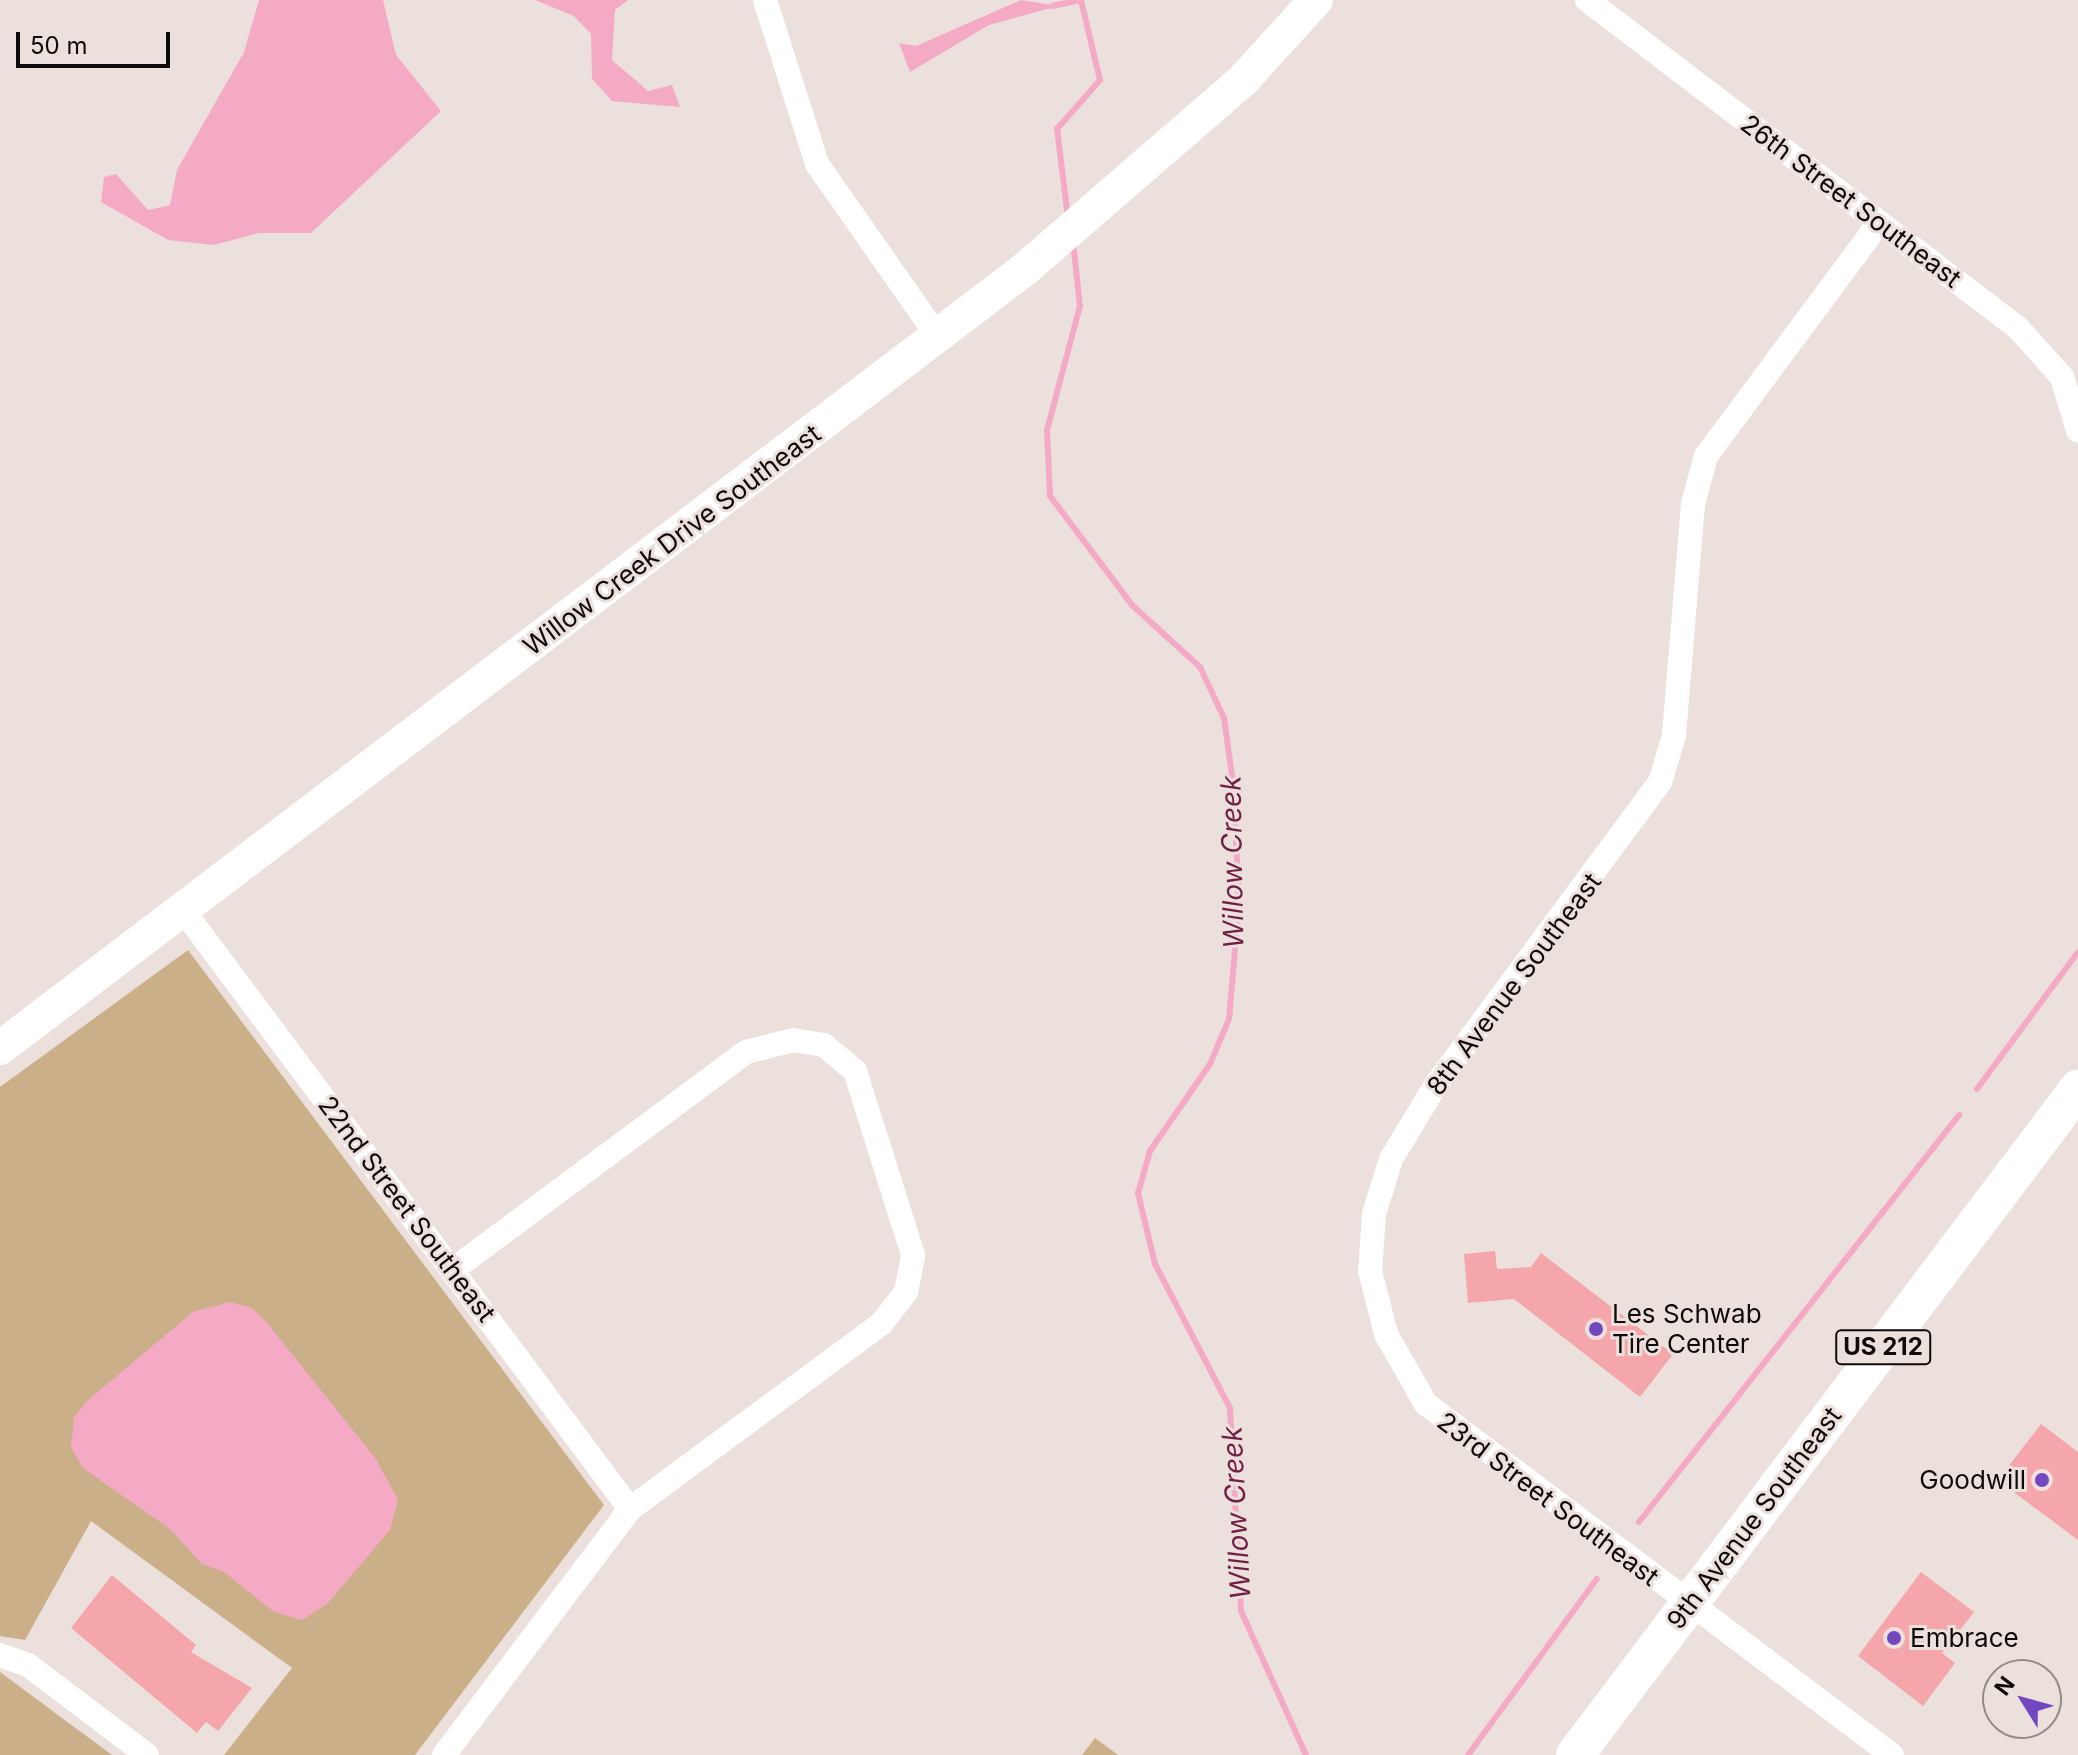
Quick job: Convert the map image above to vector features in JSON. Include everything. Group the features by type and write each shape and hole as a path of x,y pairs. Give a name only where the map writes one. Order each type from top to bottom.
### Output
{"main road":[{"name":"Willow Creek Drive Southeast","path":"0,1048 1025,269 1115,196 1244,79 1316,0"},
{"name":"9th Avenue Southeast","path":"1575,1755 2078,1089"}],"street":[{"path":"765,0 817,164 938,337"},
{"name":"26th Street Southeast","path":"1587,0 2045,352 2076,418"},
{"name":"8th Avenue Southeast","path":"1386,1334 1370,1271 1374,1214 1391,1159 1437,1083 1660,782 1674,736 1693,504 1706,456 1879,223"},
{"name":"22nd Street Southeast","path":"183,910 630,1509"},
{"path":"444,1755 630,1509 881,1324 906,1292 911,1239 848,1061 810,1040 746,1052 452,1270"},
{"name":"23rd Street Southeast","path":"1386,1334 1407,1379 1452,1428 1892,1755"},
{"path":"0,1655 28,1665 147,1755"}],"shaded area":[{"path":"259,0 383,0 396,55 441,111 311,233 259,233 214,245 168,240 101,202 104,177 116,174 148,210 170,205 177,170 244,52"},
{"path":"535,0 628,0 615,10 612,60 648,91 672,85 680,107 612,101 592,79 591,34 574,16"},
{"path":"1021,0 1058,6 989,25 910,72 899,43 916,46"},
{"path":"188,950 604,1505 415,1755 224,1755 292,1668 91,1521 25,1640 0,1636 0,1087"},
{"path":"230,1302 252,1308 268,1324 376,1459 398,1500 390,1530 328,1603 302,1620 274,1612 224,1572 202,1564 170,1529 83,1468 71,1447 74,1417 88,1400 193,1312"},
{"path":"0,1672 112,1755 0,1755"},
{"path":"1095,1738 1118,1755 1082,1755"}],"building":[{"name":"Les Schwab Tire Center","path":"1495,1251 1497,1269 1531,1267 1541,1253 1673,1354 1640,1397 1514,1299 1468,1303 1464,1254"},
{"name":"Goodwill","path":"2041,1424 2078,1452 2078,1540 2007,1487 2004,1472"},
{"name":"Embrace","path":"1921,1572 1974,1612 1942,1653 1955,1663 1923,1706 1858,1656"},
{"path":"112,1575 196,1645 191,1652 252,1688 218,1731 206,1722 197,1733 71,1628"}],"waterway":[{"path":"1052,6 1081,0"},
{"name":"Willow Creek","path":"1068,218 1057,129 1100,80 1081,0"},
{"name":"Willow Creek","path":"1073,241 1080,306 1047,430 1050,496 1132,605 1200,667 1224,718 1234,790 1239,903 1229,1019 1210,1064 1150,1151 1138,1193 1155,1264 1230,1408 1241,1611 1306,1755"},
{"path":"1977,1089 2078,952"},
{"path":"1639,1522 1959,1115"},
{"path":"1468,1755 1597,1579"}],"place":[{"name":"Les Schwab Tire Center","path":"1596,1329"},
{"name":"Goodwill","path":"2042,1480"},
{"name":"Embrace","path":"1894,1638"}]}
